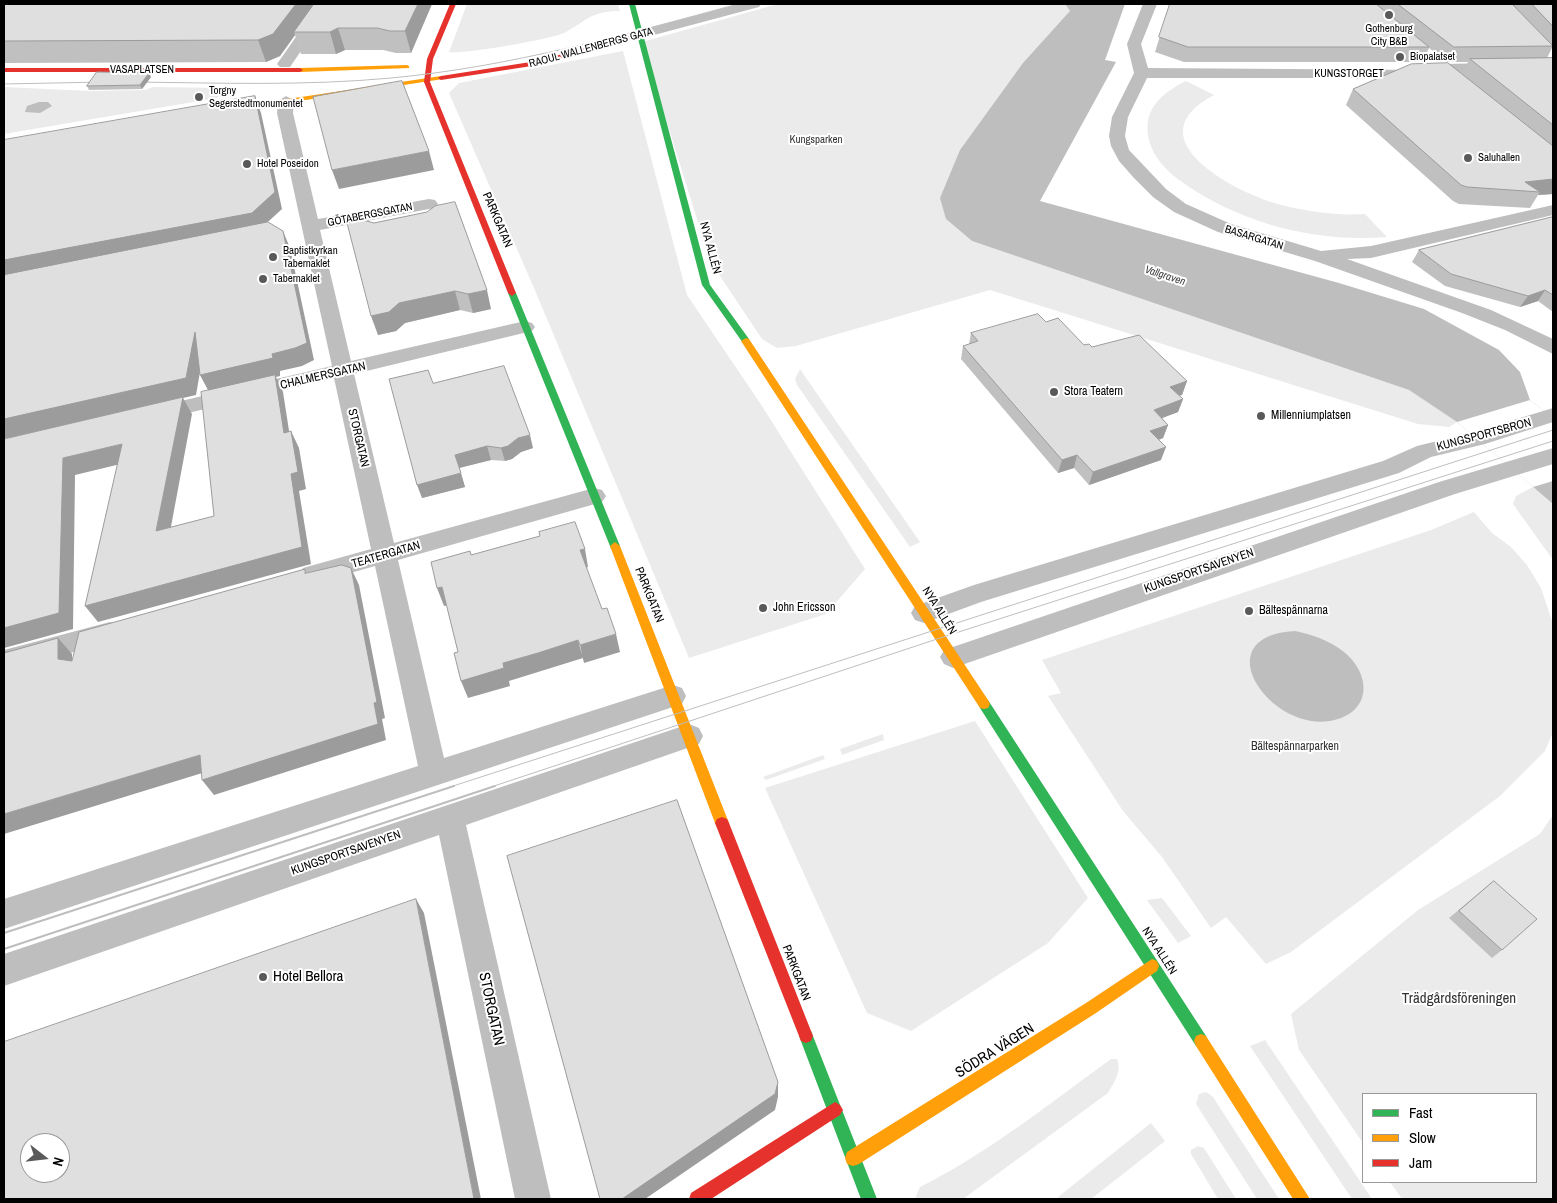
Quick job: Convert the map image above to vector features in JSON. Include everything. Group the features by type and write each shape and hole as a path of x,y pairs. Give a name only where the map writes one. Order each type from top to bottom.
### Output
{"main road":[{"name":"PARKGATAN","path":"453,4 434,65 427,80 656,648 672,696 835,1110 868,1199"},
{"name":"NYA ALLÉN","path":"632,4 706,285 763,364 1302,1199"},
{"name":"RAOUL WALLENBERGS GATA","path":"592,36 638,29"},
{"name":"RAOUL WALLENBERGS GATA","path":"427,80 538,63 638,29"},
{"name":"VASAPLATSEN","path":"4,70 283,67 329,70 434,65"},
{"path":"273,83 283,67"},
{"path":"266,93 251,101 209,111 427,80"},
{"name":"SÖDRA VÄGEN","path":"853,1158 1091,1008 1152,966"},
{"path":"697,1199 835,1110"}],"street":[{"path":"283,67 326,4"},
{"name":"RAOUL WALLENBERGS GATA","path":"638,29 706,4"},
{"name":"RAOUL WALLENBERGS GATA","path":"638,29 754,4"},
{"path":"1142,73 1134,44 1150,4"},
{"path":"298,46 308,64 313,67 329,70"},
{"path":"1436,64 1460,83"},
{"name":"KUNGSTORGET","path":"1142,73 1435,73 1436,64 1553,67"},
{"name":"BASARGATAN","path":"1142,73 1124,104 1117,127 1119,146 1126,159 1151,187 1173,203 1209,223 1247,237 1309,254 1500,320 1535,335 1553,348"},
{"name":"STORGATAN","path":"286,101 285,113 434,774"},
{"name":"GÖTABERGSGATAN","path":"311,226 429,204"},
{"path":"1309,254 1352,254 1394,247 1553,210"},
{"path":"1394,247 1388,254 1388,261 1393,270 1411,288"},
{"name":"CHALMERSGATAN","path":"136,419 525,327"},
{"name":"KUNGSPORTSBRON","path":"924,612 1391,467 1414,455 1477,439 1552,415"},
{"name":"KUNGSPORTSAVENYEN","path":"953,657 1446,488 1512,470 1553,456"},
{"name":"TEATERGATAN","path":"290,581 594,496"},
{"path":"4,661 128,627"},
{"path":"4,914 672,696"},
{"name":"KUNGSPORTSAVENYEN","path":"4,970 688,736"},
{"name":"STORGATAN","path":"450,818 533,1199"}],"green space":[{"path":"467,4 618,4 620,11 610,11 595,15 556,36 487,49 449,52"},
{"name":"Kungsparken","path":"778,4 1065,4 1070,11 946,219 972,241 1409,390 1457,422 1449,427 1418,424 990,290 796,346 777,348 762,339 710,261 642,42"},
{"path":"623,51 687,295 760,403 865,569 826,614 689,658 534,288 449,93 459,83"},
{"path":"1186,81 1214,95 1192,111 1183,128 1186,144 1197,159 1214,174 1234,186 1274,203 1319,212 1365,214 1387,237 1334,237 1282,228 1231,210 1207,198 1179,180 1161,163 1153,150 1148,135 1148,125 1149,116 1157,102 1170,90"},
{"path":"4,87 90,91 145,90 153,87 225,88 223,93 217,98 4,134"},
{"path":"800,369 920,542 910,547 797,385 795,379"},
{"path":"1533,487 1553,504 1553,560 1513,504 1516,496"},
{"name":"Bältespännarparken","path":"1474,512 1492,533 1511,547 1527,565 1541,588 1553,624 1553,732 1545,751 1500,796 1291,952 1266,964 1226,917 1211,928 1162,857 1123,811 1048,696 1061,693 1042,660 1431,530"},
{"path":"975,721 1088,898 1048,943 911,1031 867,1013 765,788"},
{"path":"883,734 884,740 842,755 840,749"},
{"path":"823,755 825,759 766,780 763,777"},
{"name":"Trädgårdsföreningen","path":"1553,815 1553,1199 1402,1199 1391,1183 1537,1183 1537,1093 1362,1093 1362,1142 1299,1050 1291,1014 1418,910 1540,834"},
{"path":"1162,898 1191,936 1178,943 1147,900"},
{"path":"1265,1040 1372,1199 1352,1199 1250,1046"},
{"path":"1111,1059 1117,1059 1119,1068 1117,1077 1108,1093 963,1199 915,1199 920,1187 945,1174 994,1143"},
{"path":"1206,1092 1213,1097 1279,1199 1257,1199 1196,1104 1199,1094"},
{"path":"1151,1123 1165,1141 1091,1199 1059,1199 1058,1197"},
{"path":"1198,1146 1204,1148 1236,1199 1218,1199 1191,1154 1191,1150"}],"water":[{"name":"Vallgraven","path":"1065,4 1125,4 1105,60 1116,62 1040,201 1339,283 1424,309 1499,350 1520,372 1530,400 1553,418 1553,504 1457,422 1409,390 972,241 946,219 940,198 960,150 1023,63 1070,11"},
{"path":"39,102 48,102 52,106 40,113 25,112 27,106"},
{"path":"1295,631 1333,644 1353,662 1360,672 1363,683 1363,693 1354,711 1344,717 1330,721 1307,720 1286,712 1268,698 1256,682 1250,664 1254,649 1268,637"}],"pier":[{"path":"1530,400 1553,418 1553,481 1533,487 1457,422"}],"building":[{"path":"4,4 296,4 273,34 258,40 4,41"},
{"path":"314,4 418,4 405,31 390,31 377,28 338,28 330,32 294,32"},
{"path":"1170,4 1376,4 1429,47 1188,47 1159,37"},
{"path":"1398,4 1512,4 1553,46 1454,47"},
{"path":"1532,4 1553,4 1553,26"},
{"path":"1553,58 1553,125 1470,59"},
{"name":"Saluhallen","path":"1448,63 1553,146 1553,179 1525,182 1540,192 1461,185 1353,89 1411,64"},
{"path":"97,72 149,73 140,85 87,86"},
{"path":"402,81 429,151 332,170 313,97"},
{"path":"255,96 275,192 252,213 4,260 4,140"},
{"path":"455,202 487,290 468,294 455,291 399,303 389,312 371,316 347,223 363,220 374,223 427,212 435,206"},
{"path":"1553,217 1553,295 1545,290 1528,296 1451,274 1419,250"},
{"path":"268,222 283,231 307,343 272,354 273,358 200,375 195,332 186,378 4,419 4,275"},
{"name":"Stora Teatern","path":"1038,314 1046,322 1058,318 1084,345 1089,344 1092,347 1139,335 1187,381 1170,387 1183,399 1154,410 1168,425 1150,431 1166,447 1093,472 1077,455 1062,460 963,346 978,341 971,333"},
{"path":"504,366 530,435 518,438 508,446 501,448 487,446 455,455 461,473 417,485 389,379 428,370 433,383"},
{"path":"275,375 284,433 291,431 298,472 291,474 302,547 85,606 122,444 63,458 59,613 4,628 4,439 183,397 156,531 214,516 201,392"},
{"path":"575,522 585,549 580,550 602,609 607,608 616,634 580,645 578,640 503,663 504,668 461,681 454,653 458,652 442,587 437,588 431,562 470,551 471,555 540,536 539,532"},
{"path":"342,565 351,568 377,702 374,703 378,724 202,780 200,755 4,814 4,653 58,638 58,659 72,661 79,632 305,569 305,573"},
{"path":"677,800 778,1082 775,1094 622,1199 600,1199 507,856"},
{"path":"1494,881 1537,919 1502,950 1459,911"},
{"path":"416,899 474,1199 4,1199 4,1042"}],"tram line":[{"path":"134,82 327,82 359,81 435,73 566,49 738,4"},
{"path":"4,84 104,82"},
{"path":"450,787 1553,430"},
{"path":"491,787 940,638 1553,441"},
{"path":"4,933 454,786"},
{"path":"4,949 495,786"}],"traffic: fast":[{"path":"632,4 706,285 746,341"},
{"path":"512,293 615,546"},
{"path":"984,704 1201,1041"},
{"path":"806,1036 869,1199"}],"traffic: slow":[{"path":"300,70 407,67"},
{"path":"221,111 441,78"},
{"path":"746,341 984,704"},
{"path":"615,546 722,823"},
{"path":"853,1158 1091,1008 1152,966"},
{"path":"1201,1041 1302,1199"}],"traffic: jam":[{"path":"453,4 430,59 427,82 512,293"},
{"path":"441,78 538,63 639,35"},
{"path":"4,70 300,70"},
{"path":"722,823 806,1036"},
{"path":"697,1199 835,1110"}],"place":[{"name":"Gothenburg City B&B","path":"1389,15"},
{"name":"Biopalatset","path":"1400,57"},
{"name":"Torgny Segerstedtmonumentet","path":"199,97"},
{"name":"Saluhallen","path":"1468,158"},
{"name":"Hotel Poseidon","path":"247,164"},
{"name":"Baptistkyrkan Tabernaklet","path":"273,257"},
{"name":"Tabernaklet","path":"263,279"},
{"name":"Stora Teatern","path":"1054,392"},
{"name":"Millenniumplatsen","path":"1261,416"},
{"name":"John Ericsson","path":"763,608"},
{"name":"Bältespännarna","path":"1249,611"},
{"name":"Hotel Bellora","path":"263,977"}]}
